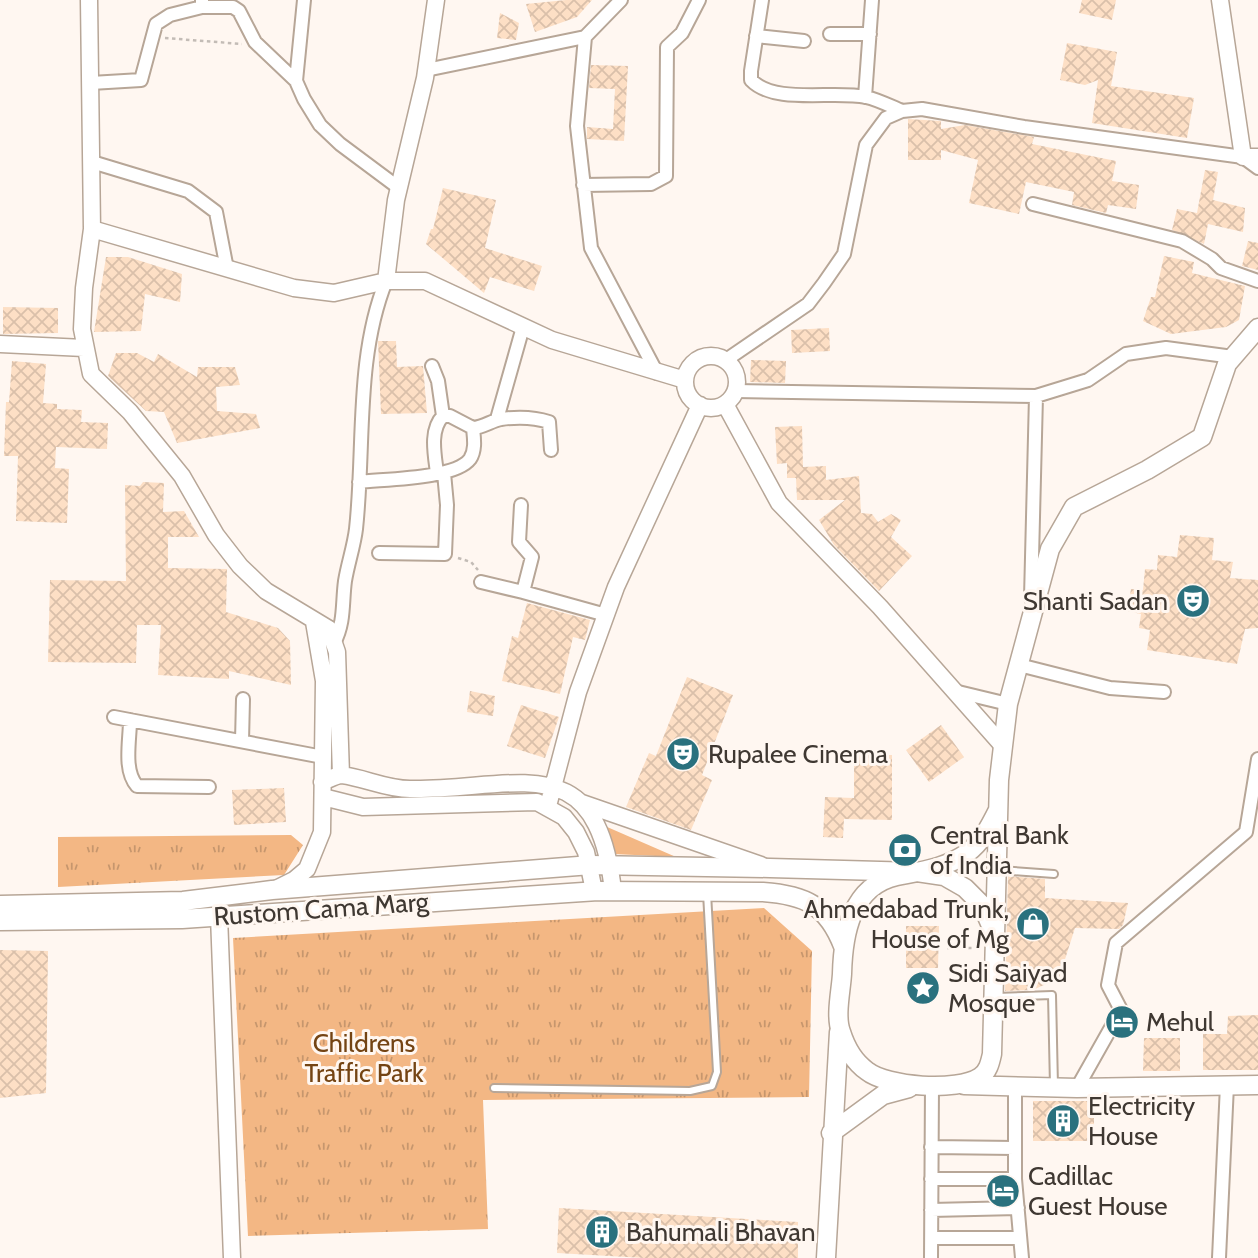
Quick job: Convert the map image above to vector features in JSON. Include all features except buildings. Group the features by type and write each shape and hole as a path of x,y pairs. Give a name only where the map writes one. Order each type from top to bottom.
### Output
{"main road":[{"path":"831,1133 883,1095 979,1078 987,1069 992,1054 998,810 1008,704 1050,549 1074,507 1147,470 1202,437 1227,364 1258,328"},
{"path":"826,1258 843,946 852,913 869,891 893,877 945,866 968,852 984,835 998,810"},
{"name":"Rustom Cama Marg","path":"47,911 590,865 917,872 944,876 965,888 982,905 994,942"},
{"name":"Rustom Cama Marg","path":"47,911 219,916 594,891 784,893 807,900 825,912 843,946"},
{"path":"0,905 47,911"},
{"path":"0,922 47,911"},
{"path":"839,1029 851,1057 869,1073 895,1083 1054,1088 1258,1085"},
{"path":"992,1054 1015,1087"}],"street":[{"path":"89,0 92,229 84,288 84,348 91,374 130,412 182,476 216,535 240,566 266,591 329,629 334,643 341,704 341,775"},
{"path":"296,81 304,0"},
{"path":"334,643 344,617 345,581 356,531 364,384 374,308 386,281 399,188 426,70 436,0"},
{"path":"426,70 584,37 621,0"},
{"path":"583,185 651,184 666,176 667,47 682,33 699,0"},
{"path":"762,0 751,80 760,89 775,93 865,97 902,111"},
{"path":"865,97 872,0"},
{"path":"1220,0 1251,157 1258,168"},
{"path":"91,83 141,80 156,24 170,15 202,3 233,7 239,11 259,45 296,81 320,125 399,188"},
{"path":"830,34 870,34"},
{"path":"756,36 804,41"},
{"path":"584,37 577,126 591,248 657,373"},
{"path":"726,360 808,304 824,283 844,254 866,145 886,118 902,111 922,109 1024,127 1251,157"},
{"path":"92,162 188,191 216,212 227,269"},
{"path":"1033,204 1182,241 1212,259 1221,268 1258,281"},
{"path":"92,229 294,288 334,293 386,281 425,281 552,340 685,380"},
{"path":"498,419 523,327"},
{"path":"0,344 84,348"},
{"path":"736,391 1036,396 1088,380 1126,354 1166,348 1233,356"},
{"path":"718,356 726,360 736,374 736,391 725,404 708,408 700,405 688,394 685,380 688,369 701,358 718,356"},
{"path":"432,366 438,380 443,416"},
{"path":"1030,624 1035,537 1036,396"},
{"path":"725,404 779,503 880,607 1003,746"},
{"path":"548,806 578,692 606,615 700,405"},
{"path":"379,553 445,554 447,505 434,442 437,422 443,416 450,416 473,428 487,426 498,419 538,418 549,422 551,450"},
{"path":"359,482 441,473 464,466 474,451 473,428"},
{"path":"521,505 519,542 532,557 523,592"},
{"path":"481,582 606,615"},
{"path":"272,890 294,880 307,869 317,852 322,832 324,681 314,622"},
{"path":"1018,665 1110,688 1164,692"},
{"path":"954,691 1008,704"},
{"path":"242,741 243,699"},
{"path":"114,717 323,757"},
{"path":"130,720 130,778 137,786 209,787"},
{"path":"1077,1088 1121,1010 1108,985 1116,943 1246,832 1258,759"},
{"path":"341,775 397,789 526,782 553,786 582,803 769,868"},
{"path":"322,789 341,775"},
{"path":"322,789 363,807 521,801 548,806 565,817 576,832 590,865 594,891"},
{"path":"582,803 603,835 613,891"},
{"path":"219,916 232,1258"},
{"path":"931,1258 932,1147 940,1085"},
{"path":"1219,1258 1227,1085"},
{"path":"1015,1087 1015,1179 1022,1258"},
{"path":"932,1147 1015,1148"},
{"path":"931,1179 1015,1179"},
{"path":"931,1210 1018,1208"},
{"path":"931,1238 1020,1238"}],"lane":[{"path":"997,870 1054,874"},
{"path":"494,1088 690,1091 712,1087 717,1072 707,891"},
{"path":"993,997 1052,995 1054,1088"}],"path":[{"path":"152,37 259,45"},
{"path":"445,554 476,565 481,582"},
{"path":"947,948 994,942"}],"green space":[{"path":"598,823 676,857 614,854"},
{"path":"291,835 303,845 284,875 58,887 58,837"},
{"name":"Childrens Traffic Park","path":"764,908 812,951 809,1097 483,1100 488,1229 248,1236 233,938"}],"place":[{"name":"Shanti Sadan","path":"1193,601"},
{"name":"Rupalee Cinema","path":"683,754"},
{"name":"Central Bank of India","path":"905,850"},
{"name":"Ahmedabad Trunk, House of Mg","path":"1033,924"},
{"name":"Sidi Saiyad Mosque","path":"923,988"},
{"name":"Mehul","path":"1122,1022"},
{"name":"Electricity House","path":"1063,1121"},
{"name":"Cadillac Guest House","path":"1003,1191"},
{"name":"Bahumali Bhavan","path":"602,1232"}]}
